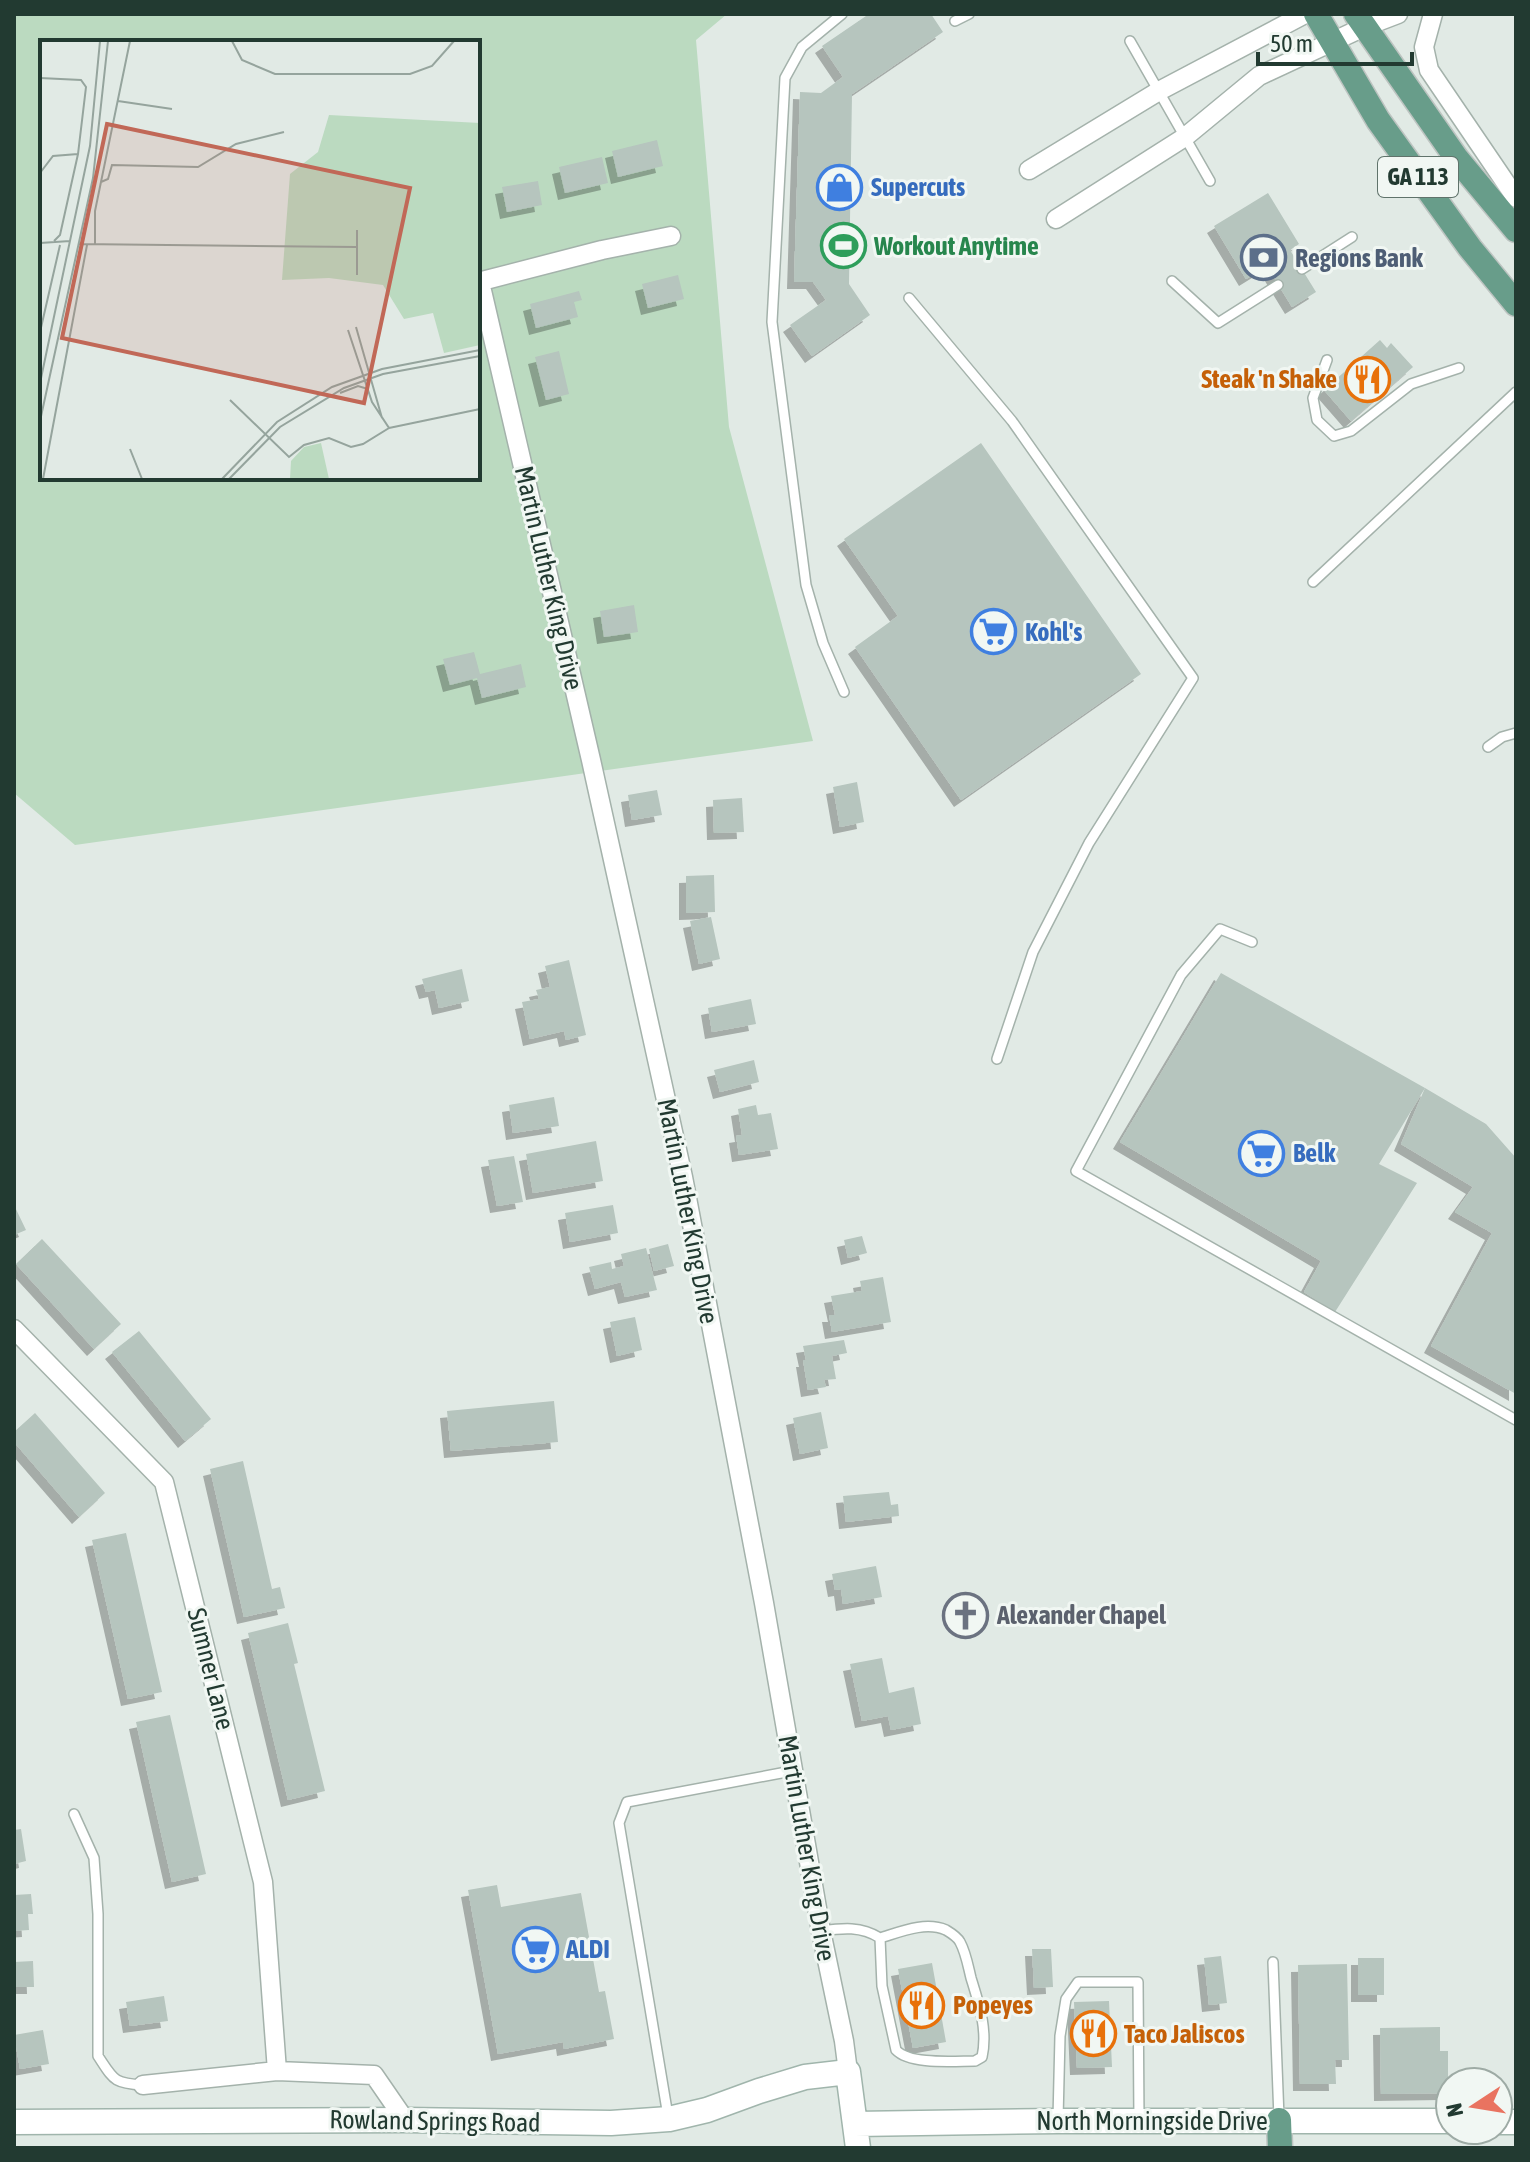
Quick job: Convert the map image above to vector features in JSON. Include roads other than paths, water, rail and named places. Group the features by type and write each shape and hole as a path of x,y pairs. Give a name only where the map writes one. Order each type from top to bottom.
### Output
{"main road":[{"name":"GA 113","path":"1316,14 1378,120 1470,248 1516,304"},
{"name":"GA 113","path":"1360,20 1457,159 1516,230"},
{"path":"1279,2120 1280,2148"}],"street":[{"path":"1029,170 1159,91 1305,14"},
{"path":"1056,219 1185,137 1259,76 1331,41 1360,20 1398,14"},
{"path":"1433,14 1424,47 1429,70 1516,198"},
{"path":"480,282 602,250 671,236"},
{"name":"Martin Luther King Drive","path":"480,286 591,760 683,1177 764,1603 821,1931 844,2041 856,2136"},
{"name":"Sumner Lane","path":"14,1329 164,1482 263,1882 277,2071"},
{"path":"143,2085 277,2071 374,2075 405,2120"},
{"name":"Rowland Springs Road","path":"14,2122 405,2120 611,2123 669,2119 707,2110 805,2077 848,2072"},
{"name":"North Morningside Drive","path":"856,2136 1058,2121 1434,2121"}],"lane":[{"path":"842,14 802,47 785,78 772,322 806,585 823,643 844,692"},
{"path":"955,21 969,14"},
{"path":"1130,41 1210,181"},
{"path":"1302,269 1352,237"},
{"path":"1172,281 1218,323 1278,285"},
{"path":"909,298 1012,421 1193,678 1089,843 1033,952 997,1059"},
{"path":"1327,360 1313,398 1317,420 1334,436 1351,431 1411,384 1459,368"},
{"path":"1313,582 1516,392"},
{"path":"1488,747 1502,737 1516,733"},
{"path":"1252,942 1220,929 1181,975 1076,1171 1516,1420"},
{"path":"669,2119 619,1823 627,1802 792,1771"},
{"path":"74,1814 94,1858 98,1914 98,2056 121,2084 143,2085"},
{"path":"821,1931 852,1927 880,1938 909,1929 934,1927 946,1930 959,1939 983,2018 985,2044 982,2057 975,2061 902,2057 896,2050 882,1986 880,1938"},
{"path":"1273,1962 1279,2120"},
{"path":"1058,2121 1060,2036 1066,1999 1078,1982 1138,1982 1139,2121"}],"place":[{"name":"Supercuts","path":"840,187"},
{"name":"Workout Anytime","path":"843,246"},
{"name":"Regions Bank","path":"1264,258"},
{"name":"Steak 'n Shake","path":"1368,379"},
{"name":"Kohl's","path":"994,632"},
{"name":"Belk","path":"1262,1153"},
{"name":"Alexander Chapel","path":"966,1615"},
{"name":"ALDI","path":"535,1949"},
{"name":"Popeyes","path":"922,2005"},
{"name":"Taco Jaliscos","path":"1093,2034"}]}
